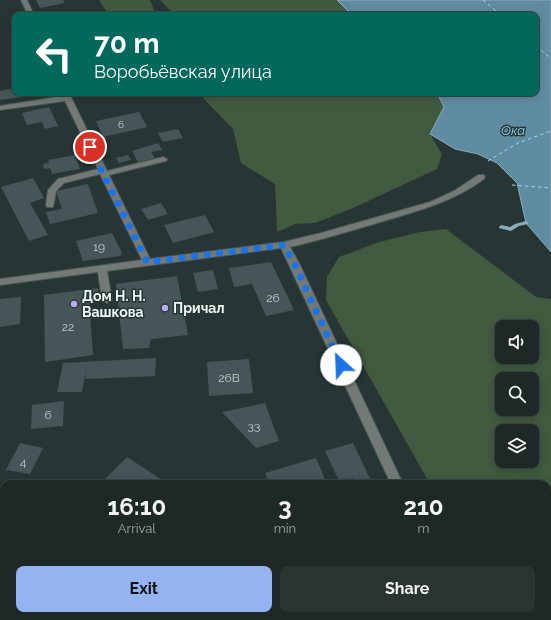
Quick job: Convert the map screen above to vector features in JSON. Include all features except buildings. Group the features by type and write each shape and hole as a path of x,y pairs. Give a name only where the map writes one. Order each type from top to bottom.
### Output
{"street":[{"path":"24,0 30,12"},
{"path":"0,108 66,96 147,262"},
{"path":"50,205 52,190 61,181 163,159"},
{"path":"0,282 284,245 317,238 444,201 466,189 480,177"},
{"path":"284,245 294,263 395,480"},
{"path":"102,268 107,300"}],"green space":[{"path":"99,0 150,0 155,12 107,12"},
{"path":"160,0 337,0 349,12 172,12"},
{"path":"204,96 438,96 444,107 430,134 442,154 437,169 351,209 315,223 295,224 277,232 275,184 241,163 233,129 204,99"},
{"path":"446,229 536,297 551,299 551,480 428,480 326,300 327,277 339,257 379,242 420,232"}],"water":[{"name":"Ока","path":"337,0 551,0 551,252 526,223 517,183 497,163 478,154 455,149 430,134 444,107 438,96 539,96 539,12 349,12"}],"waterway":[{"path":"501,227 511,229 517,225 526,223"}],"ferry route":[{"path":"483,0 497,12"},
{"path":"539,49 551,59"},
{"path":"488,161 518,143 551,131"},
{"path":"512,185 551,188"}],"place":[{"name":"Дом Н. Н. Вашкова","path":"74,304"},
{"name":"Причал","path":"165,308"}],"route":[{"path":"90,147 147,262 284,245 294,263 341,365"}]}
